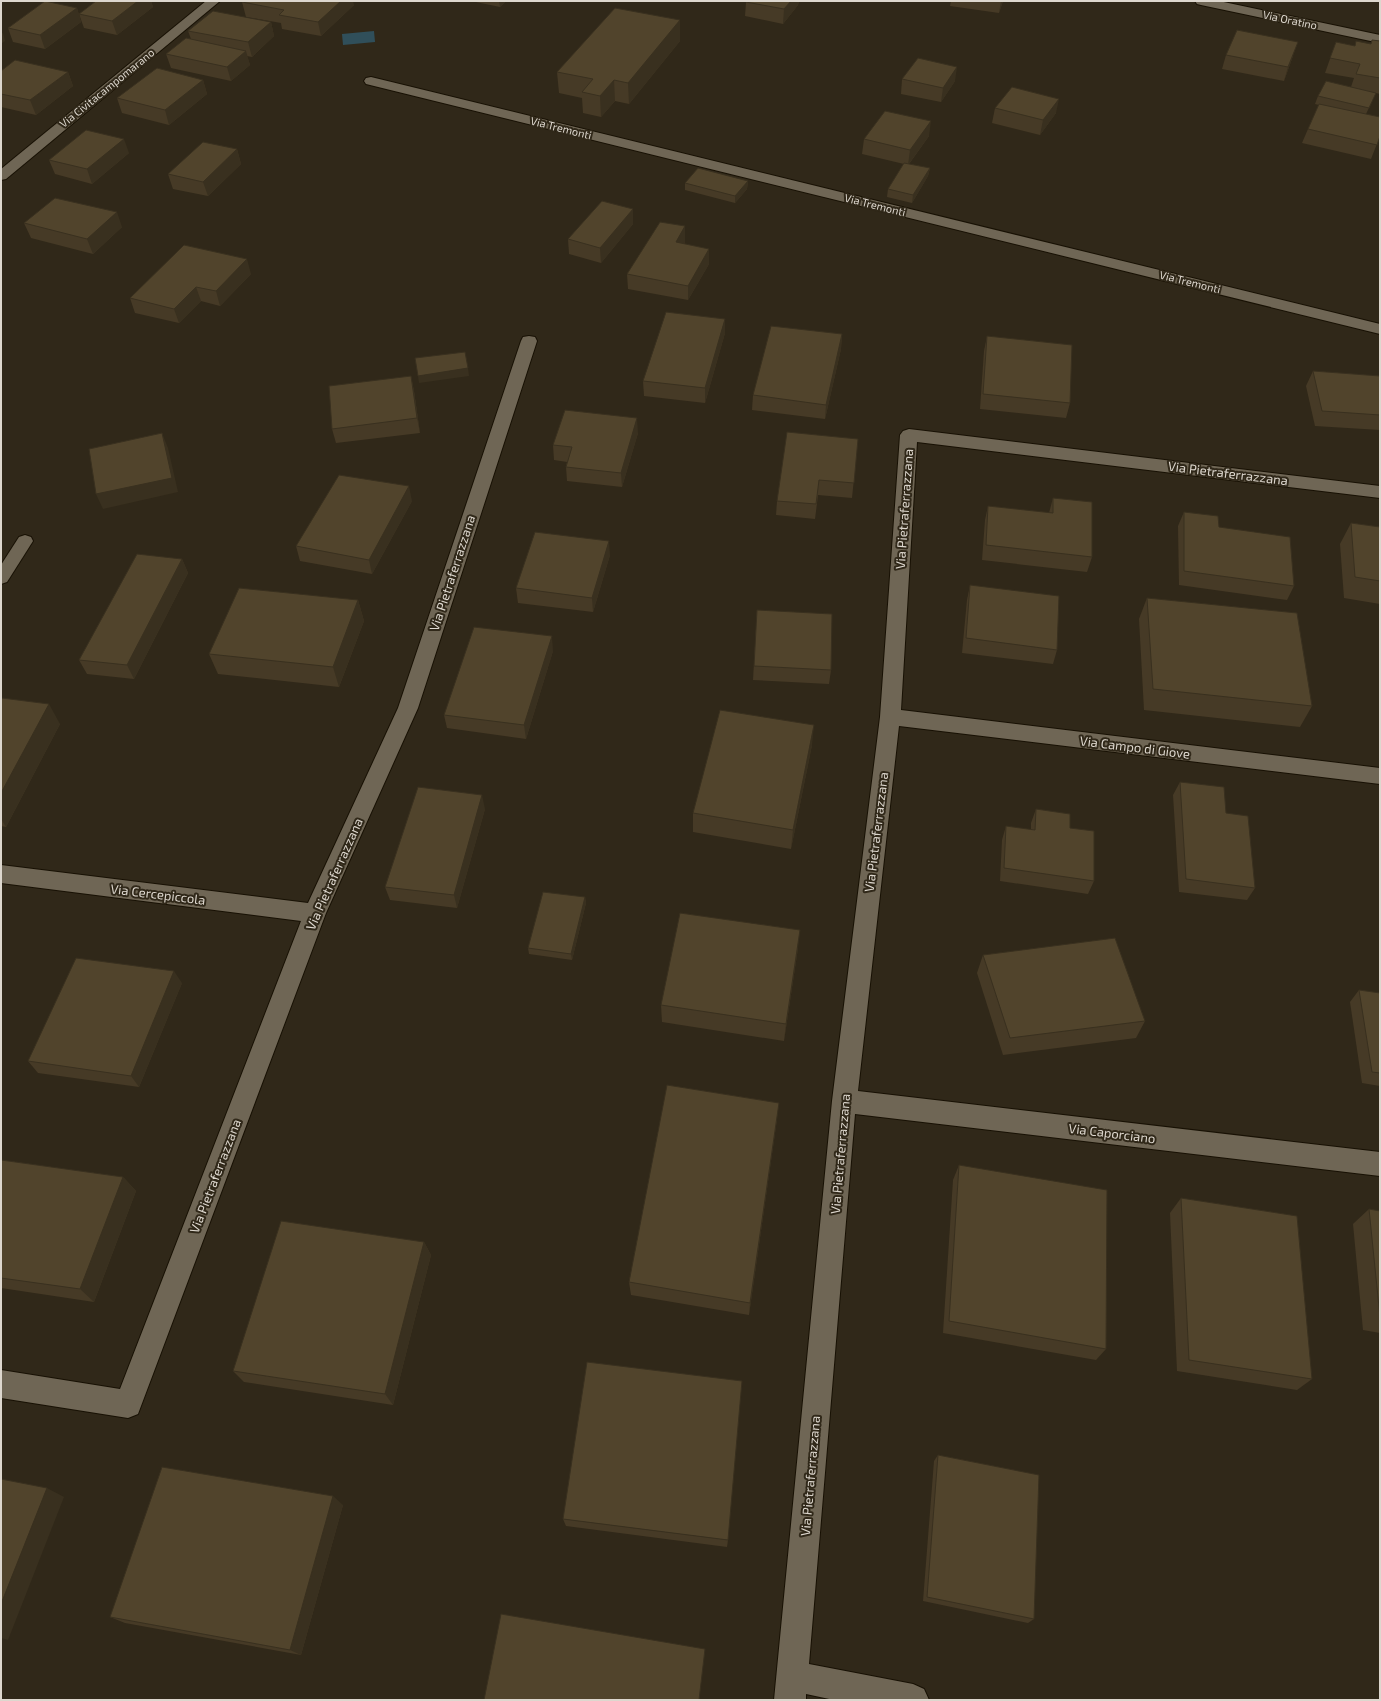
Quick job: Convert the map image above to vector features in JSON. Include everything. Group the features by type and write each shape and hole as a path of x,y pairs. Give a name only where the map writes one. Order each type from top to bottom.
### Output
{"street":[{"name":"Via Civitacampomarano","path":"1,176 214,1"},
{"name":"Via Oratino","path":"1201,1 1380,39"},
{"name":"Via Tremonti","path":"371,81 1380,329"},
{"name":"Via Pietraferrazzana","path":"1,1384 128,1404 316,913 408,708 529,341"},
{"name":"Via Pietraferrazzana","path":"791,1688 844,1102 890,717 908,435 1380,492"},
{"name":"Via Campo di Giove","path":"890,717 1380,776"},
{"name":"Via Cercepiccola","path":"1,874 316,913"},
{"name":"Via Caporciano","path":"844,1102 1380,1164"},
{"path":"791,1688 913,1700"}],"lane":[{"path":"1,578 25,541"}],"water":[{"path":"374,31 375,42 343,45 342,34"}],"building":[{"path":"45,1 77,8 40,35 8,28"},
{"path":"96,1 138,1 112,21 79,14"},
{"path":"341,1 318,22 279,15 284,10 242,2"},
{"path":"746,1 791,1 784,9"},
{"path":"615,8 680,20 628,83 614,80 600,96 582,92 593,79 557,72"},
{"path":"213,11 271,22 248,42 188,31"},
{"path":"1237,30 1298,42 1288,67 1226,55"},
{"path":"186,38 246,51 227,67 166,54"},
{"path":"1372,40 1380,41 1380,78 1356,74 1360,64 1330,58 1336,42 1355,46 1356,41 1371,44"},
{"path":"918,58 957,67 943,88 902,79"},
{"path":"15,60 68,72 30,100 1,94 1,71"},
{"path":"157,68 203,80 165,110 117,98"},
{"path":"1326,81 1376,93 1369,108 1318,96"},
{"path":"1012,87 1059,99 1043,120 995,108"},
{"path":"1319,104 1380,117 1380,136 1377,145 1308,129"},
{"path":"885,111 931,121 910,150 864,139"},
{"path":"86,130 124,139 87,169 49,160"},
{"path":"203,142 237,149 203,182 168,174"},
{"path":"904,163 930,168 913,195 888,189"},
{"path":"698,168 748,181 735,196 685,183"},
{"path":"55,198 117,212 87,239 24,223"},
{"path":"602,201 633,209 600,248 568,239"},
{"path":"660,222 685,226 676,242 709,249 688,286 627,274"},
{"path":"184,245 247,259 216,291 196,287 174,309 130,298"},
{"path":"666,312 725,319 705,388 643,381"},
{"path":"771,326 842,334 826,405 753,395"},
{"path":"987,336 1072,345 1070,403 983,394"},
{"path":"465,352 468,368 418,376 415,358"},
{"path":"1313,371 1380,376 1380,415 1322,411"},
{"path":"411,376 417,418 332,429 329,386"},
{"path":"565,410 637,418 621,473 566,467 572,447 553,445"},
{"path":"787,432 858,439 854,483 819,480 816,504 777,501"},
{"path":"162,433 172,478 96,494 89,449"},
{"path":"339,475 409,486 369,560 296,546"},
{"path":"1053,498 1092,502 1092,557 986,545 988,506 1053,513"},
{"path":"1184,512 1218,516 1219,527 1290,537 1294,586 1184,571"},
{"path":"1351,523 1380,527 1380,581 1355,577"},
{"path":"535,532 609,541 592,598 516,588"},
{"path":"137,554 182,559 127,665 79,660"},
{"path":"970,585 1059,596 1057,650 966,638"},
{"path":"239,588 358,600 333,667 209,654"},
{"path":"1147,598 1297,613 1312,706 1153,689"},
{"path":"757,610 832,614 831,670 754,666"},
{"path":"474,627 552,636 524,725 444,715"},
{"path":"2,698 49,704 1,793 1,700"},
{"path":"720,710 814,725 793,830 693,813"},
{"path":"1180,782 1224,787 1226,813 1248,816 1255,888 1186,879"},
{"path":"418,787 482,795 454,895 385,887"},
{"path":"1036,809 1070,814 1070,828 1094,831 1094,881 1004,868 1006,826 1035,830"},
{"path":"543,892 585,897 571,954 528,948"},
{"path":"680,913 800,930 786,1024 661,1005"},
{"path":"1115,938 1145,1021 1010,1038 983,955"},
{"path":"76,958 174,971 131,1076 28,1061"},
{"path":"1359,990 1380,993 1380,1073 1372,1072"},
{"path":"667,1085 779,1103 750,1303 629,1282"},
{"path":"1,1160 123,1177 80,1289 1,1278"},
{"path":"959,1165 1107,1190 1106,1349 949,1321"},
{"path":"1181,1198 1297,1216 1312,1379 1189,1360"},
{"path":"1369,1209 1380,1211 1380,1317"},
{"path":"281,1221 424,1242 385,1394 233,1371"},
{"path":"587,1362 742,1381 728,1540 563,1519"},
{"path":"938,1455 1039,1475 1034,1619 927,1597"},
{"path":"162,1467 333,1496 290,1650 110,1617"},
{"path":"1,1479 47,1488 1,1604"},
{"path":"501,1614 705,1649 699,1700 484,1700"}]}
